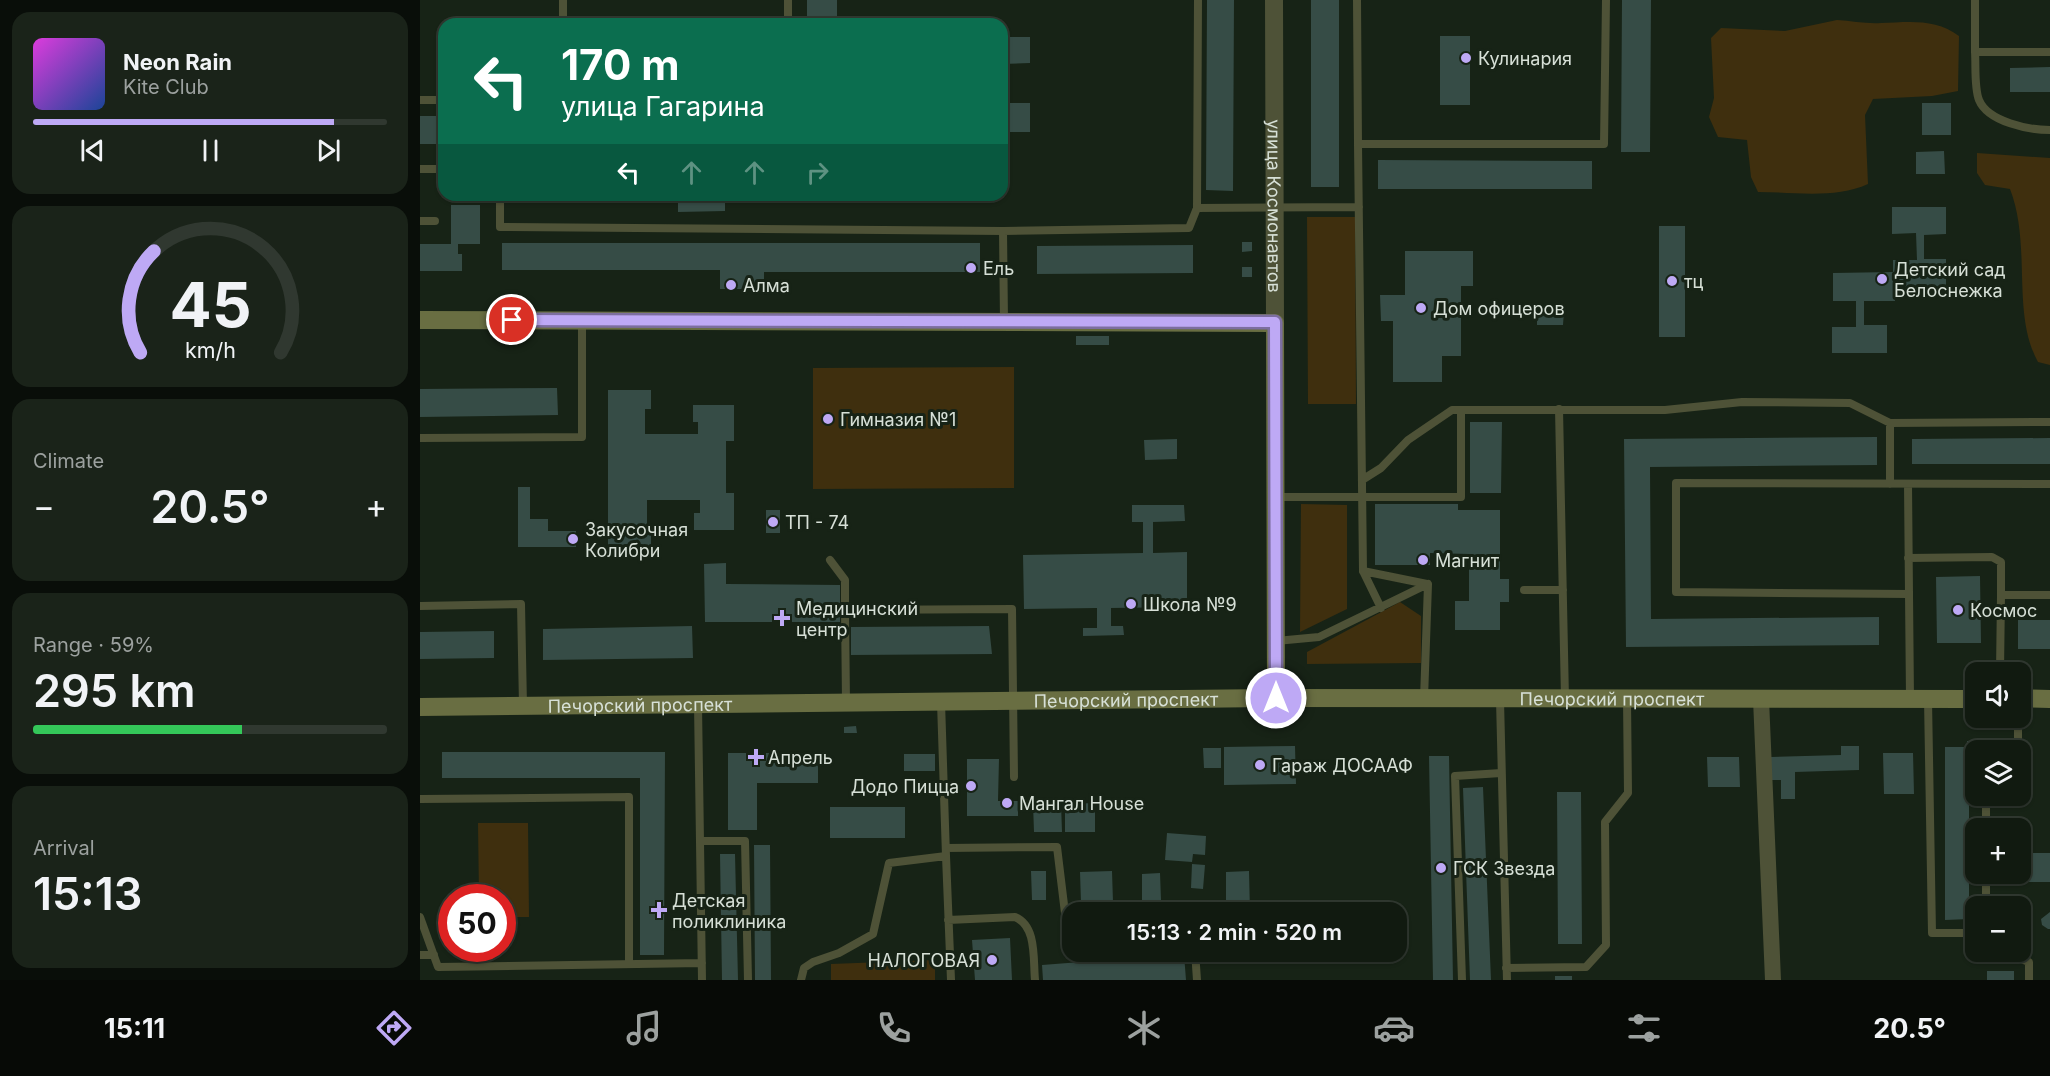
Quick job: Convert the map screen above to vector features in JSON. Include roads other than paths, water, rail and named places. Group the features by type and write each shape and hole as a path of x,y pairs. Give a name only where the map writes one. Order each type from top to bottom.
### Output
{"main road":[{"path":"420,320 1275,322"},
{"name":"улица Космонавтов","path":"1275,322 1276,698"},
{"name":"Печорский проспект","path":"420,707 1276,698 1965,699"},
{"path":"2031,699 2050,699"}],"street":[{"name":"улица Космонавтов","path":"1274,0 1275,322"},
{"path":"1761,699 1773,980"}],"lane":[{"path":"563,0 563,18"},
{"path":"788,0 788,18"},
{"path":"500,201 500,227 1003,231 1189,228 1197,208 1197,0"},
{"path":"1357,0 1363,571 1381,608"},
{"path":"1358,144 1604,144 1606,0"},
{"path":"1975,0 1975,52 1979,100 1996,118 2017,126 2050,130"},
{"path":"1975,52 2050,52"},
{"path":"420,100 438,100"},
{"path":"420,169 438,169"},
{"path":"1197,208 1359,207"},
{"path":"420,221 435,221"},
{"path":"1003,231 1004,321"},
{"path":"420,438 582,437 582,320"},
{"path":"1362,480 1381,468 1408,440 1452,410 1665,410 1742,402 1850,403 1890,423 2050,422"},
{"path":"1559,409 1565,699"},
{"path":"1276,498 1461,497 1461,410"},
{"path":"1890,423 1890,484"},
{"path":"1909,594 1676,592 1676,483 2050,484"},
{"path":"1908,484 1909,594 1919,699 1932,933 1965,933"},
{"path":"1908,558 1996,559 2001,562 2000,662"},
{"path":"830,560 845,580 846,702"},
{"path":"1363,571 1428,585"},
{"path":"1276,641 1318,637 1428,585"},
{"path":"1424,699 1428,585"},
{"path":"1524,590 1563,590"},
{"path":"2001,596 2050,596"},
{"path":"420,606 521,604 523,706"},
{"path":"845,610 1012,609 1014,777"},
{"path":"1506,969 1586,967 1606,945 1605,822 1628,793 1627,699"},
{"path":"1500,700 1506,980"},
{"path":"941,702 951,980"},
{"path":"698,704 702,980"},
{"path":"1462,980 1455,776 1501,773"},
{"path":"420,799 629,797 629,964"},
{"path":"701,841 746,841 748,980"},
{"path":"801,980 804,968 813,962 839,953 873,934 889,864 946,852 1057,847 1064,902"},
{"path":"420,917 438,968 702,963"},
{"path":"948,920 1015,917 1022,920 1030,933 1035,980"},
{"path":"420,955 434,955"},
{"path":"1196,962 1197,980"},
{"path":"2029,962 2029,980"}],"place":[{"name":"Кулинария","path":"1466,58"},
{"name":"Ель","path":"971,268"},
{"name":"Детский сад Белоснежка","path":"1882,279"},
{"name":"тц","path":"1672,281"},
{"name":"Алма","path":"731,285"},
{"name":"Дом офицеров","path":"1421,308"},
{"name":"Гимназия №1","path":"828,419"},
{"name":"ТП - 74","path":"773,522"},
{"name":"Закусочная Колибри","path":"573,539"},
{"name":"Магнит","path":"1423,560"},
{"name":"Школа №9","path":"1131,604"},
{"name":"Космос","path":"1958,610"},
{"name":"Медицинский центр","path":"782,618"},
{"name":"Апрель","path":"756,757"},
{"name":"Гараж ДОСААФ","path":"1260,765"},
{"name":"Додо Пицца","path":"971,786"},
{"name":"Мангал House","path":"1007,803"},
{"name":"ГСК Звезда","path":"1441,868"},
{"name":"Детская поликлиника","path":"659,910"},
{"name":"НАЛОГОВАЯ","path":"992,960"}]}
